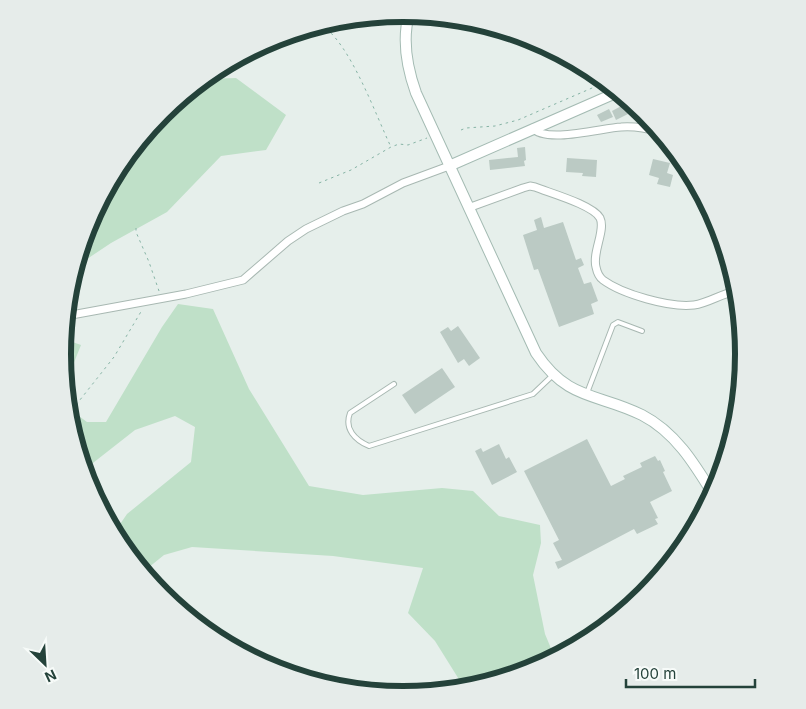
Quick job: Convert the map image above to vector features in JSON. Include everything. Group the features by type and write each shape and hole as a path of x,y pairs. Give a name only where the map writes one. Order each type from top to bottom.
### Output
{"street":[{"path":"408,22 406,42 409,70 416,93 448,166 532,345 542,362 553,375 573,390 642,415 664,430 685,452 708,486"},
{"path":"74,315 163,298 244,280 288,241 306,228 364,204 403,183 448,166 610,95"},
{"path":"534,128 538,133 548,135 565,135 622,127 646,129"},
{"path":"468,208 530,186 568,199 592,210 600,217 602,226 594,260 602,280 635,295 682,305 694,305 729,292"}],"lane":[{"path":"586,396 613,325 618,322 642,331"},
{"path":"394,384 350,413 349,427 352,434 360,442 370,446 533,394 553,375"}],"path":[{"path":"329,31 353,64 391,147"},
{"path":"461,130 495,126 518,120 598,86"},
{"path":"319,183 351,170 391,147 435,136"},
{"path":"136,228 163,298"},
{"path":"75,406 122,346 148,301"}],"green space":[{"path":"236,78 286,115 266,150 221,156 167,212 111,243 85,260 96,227 115,188 140,152 168,120 218,79"},
{"path":"178,304 213,309 249,389 309,486 363,495 442,488 473,491 499,516 540,525 541,543 533,575 545,634 552,651 510,669 460,681 435,641 408,613 423,568 333,556 192,547 164,555 149,568 119,526 127,514 191,462 195,427 175,416 135,430 90,465 76,414 87,422 106,422 162,327"},
{"path":"72,342 81,345 72,368"}],"building":[{"path":"622,105 630,113 616,120 612,111"},
{"path":"609,109 613,117 601,122 597,115"},
{"path":"525,147 525,166 490,170 489,160 518,157 517,148"},
{"path":"567,158 597,160 596,177 582,176 583,173 566,172"},
{"path":"653,159 670,163 667,173 673,175 670,187 657,184 659,178 649,175"},
{"path":"541,217 544,228 563,222 576,260 581,258 584,265 578,268 584,284 591,282 598,301 591,304 594,314 559,327 538,269 534,270 523,235 537,230 534,220"},
{"path":"458,326 480,358 469,366 464,359 458,363 440,332 448,327 451,331"},
{"path":"442,368 455,387 415,414 402,395"},
{"path":"587,439 611,486 625,479 623,476 642,467 640,463 655,456 658,461 660,460 665,471 663,472 672,491 650,502 658,518 655,519 658,524 637,534 634,529 558,569 555,562 562,560 553,543 559,540 524,471"},
{"path":"499,444 506,459 509,457 517,472 492,485 475,451 481,448 483,452"}]}
